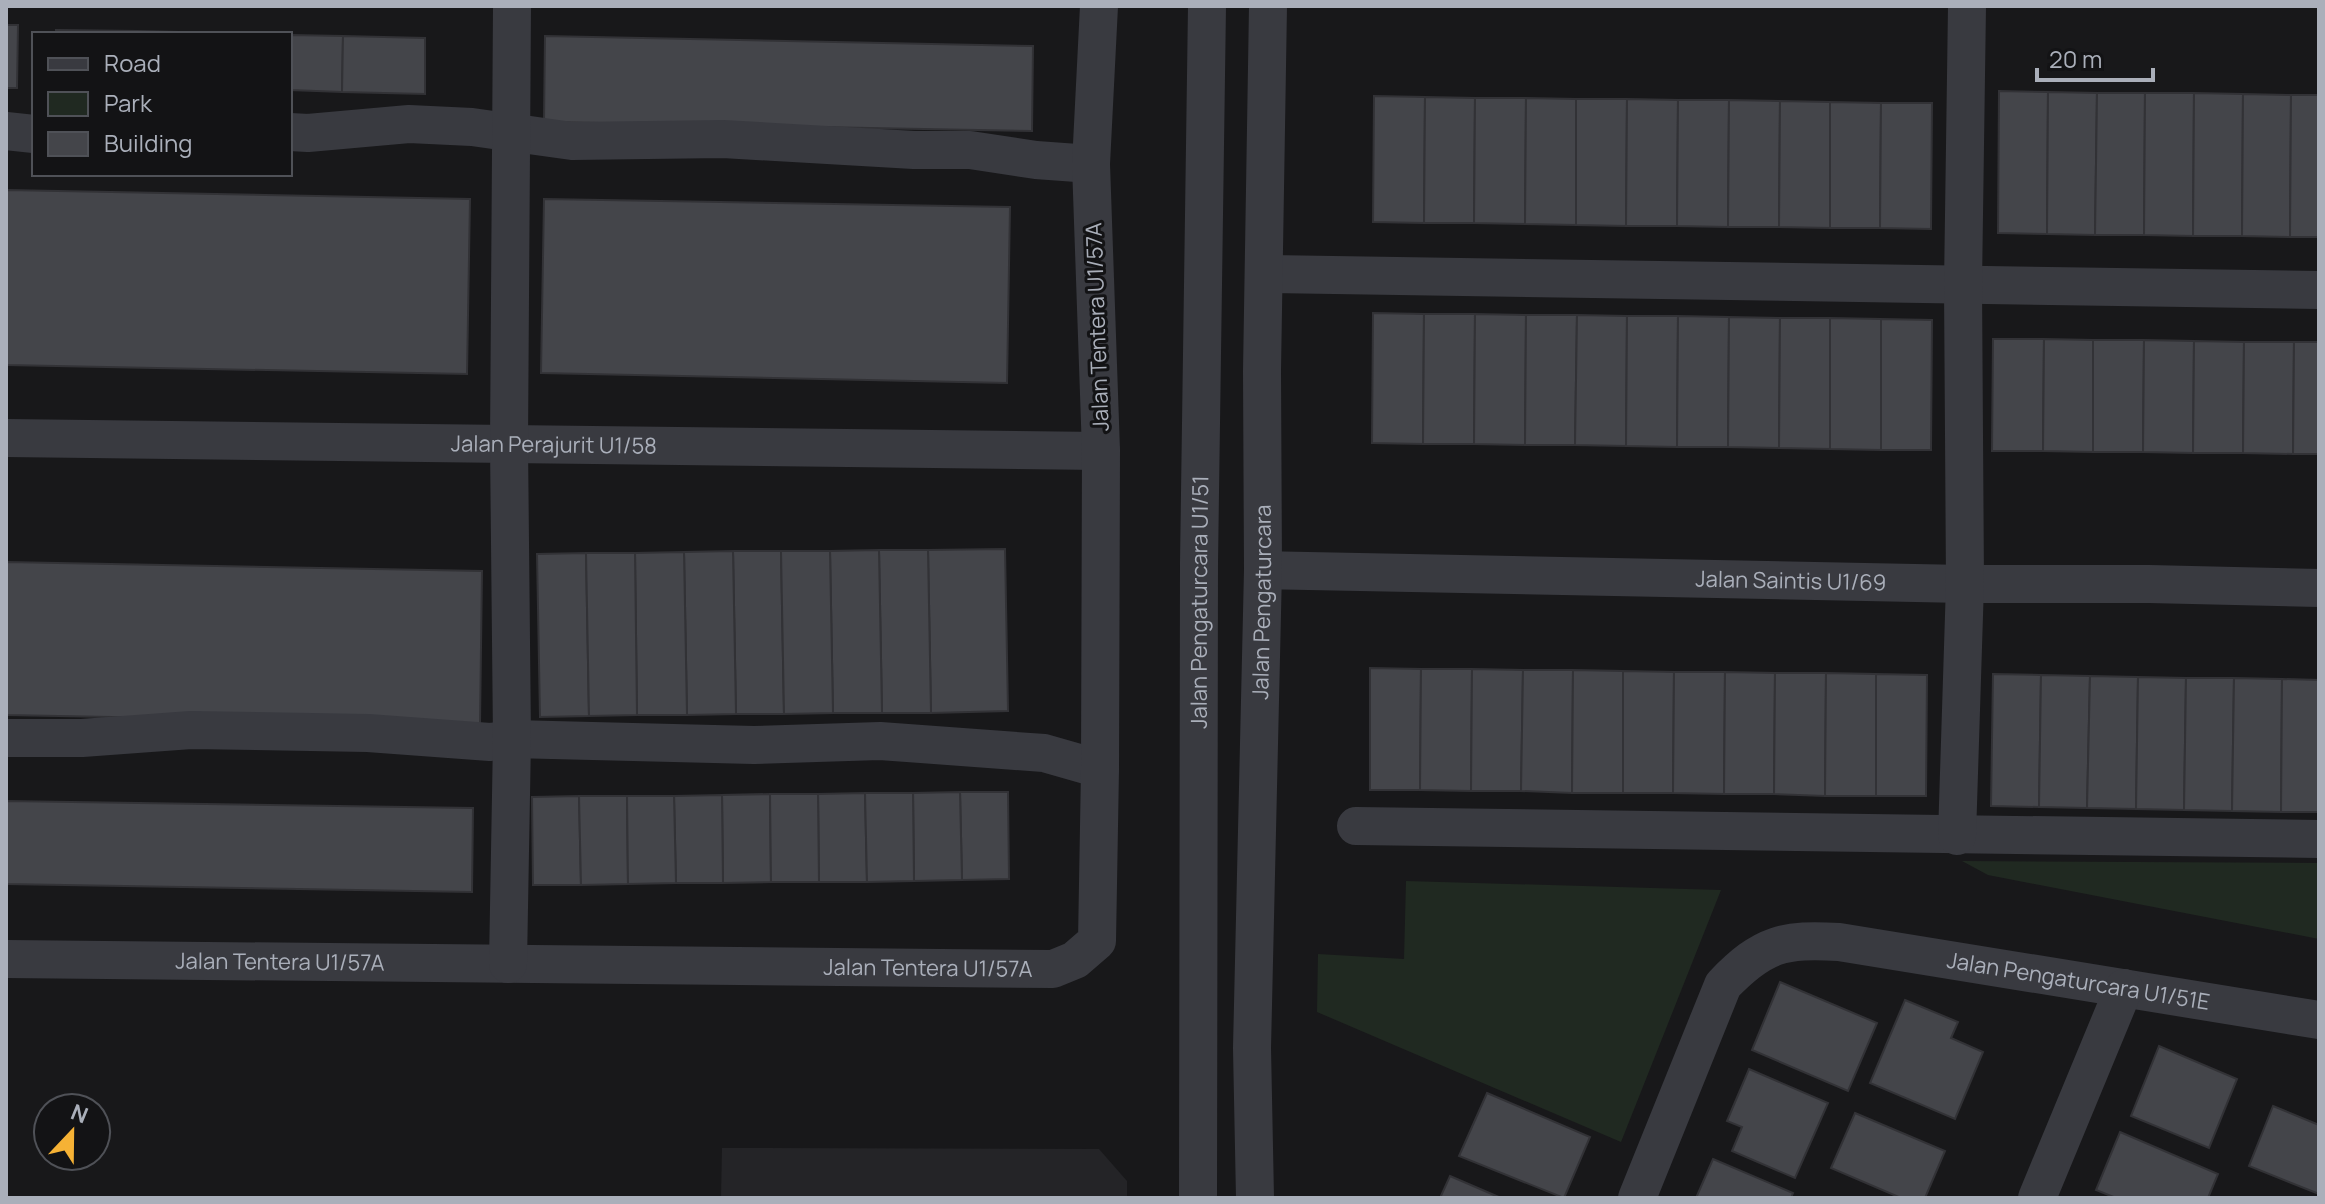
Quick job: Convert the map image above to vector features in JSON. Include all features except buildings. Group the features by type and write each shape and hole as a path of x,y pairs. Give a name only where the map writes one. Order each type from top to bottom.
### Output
{"street":[{"path":"508,964 512,739 509,444 512,6"},
{"name":"Jalan Tentera U1/57A","path":"6,959 1053,969 1075,960 1097,941 1101,451 1091,164 1099,6"},
{"name":"Jalan Pengaturcara U1/51","path":"1198,1198 1199,611 1207,6"},
{"name":"Jalan Pengaturcara","path":"1255,1198 1252,1048 1263,570 1262,371 1268,6"},
{"path":"1957,836 1965,584 1963,285 1967,6"},
{"path":"292,132 409,124 472,127 572,141 723,139 914,150 970,150 1091,164"},
{"path":"6,131 32,134"},
{"path":"1264,274 2319,290"},
{"path":"1202,372 1262,371"},
{"name":"Jalan Perajurit U1/58","path":"6,438 1101,451"},
{"name":"Jalan Saintis U1/69","path":"1263,570 2319,588"},
{"path":"6,738 82,738 191,730 368,733 490,742 512,739 738,745 880,741 1044,753 1100,769"},
{"path":"1356,826 2319,839"},
{"name":"Jalan Pengaturcara U1/51E","path":"1637,1198 1723,985 1744,963 1771,948 1799,940 1839,942 2319,1020"},
{"path":"2037,1198 2124,988"}],"shaded area":[{"path":"722,1148 1099,1149 1127,1181 1127,1198 721,1198"}],"green space":[{"path":"1962,861 2319,863 2319,939 1988,875"},
{"path":"1406,881 1721,890 1621,1142 1317,1012 1318,954 1404,959"}]}
